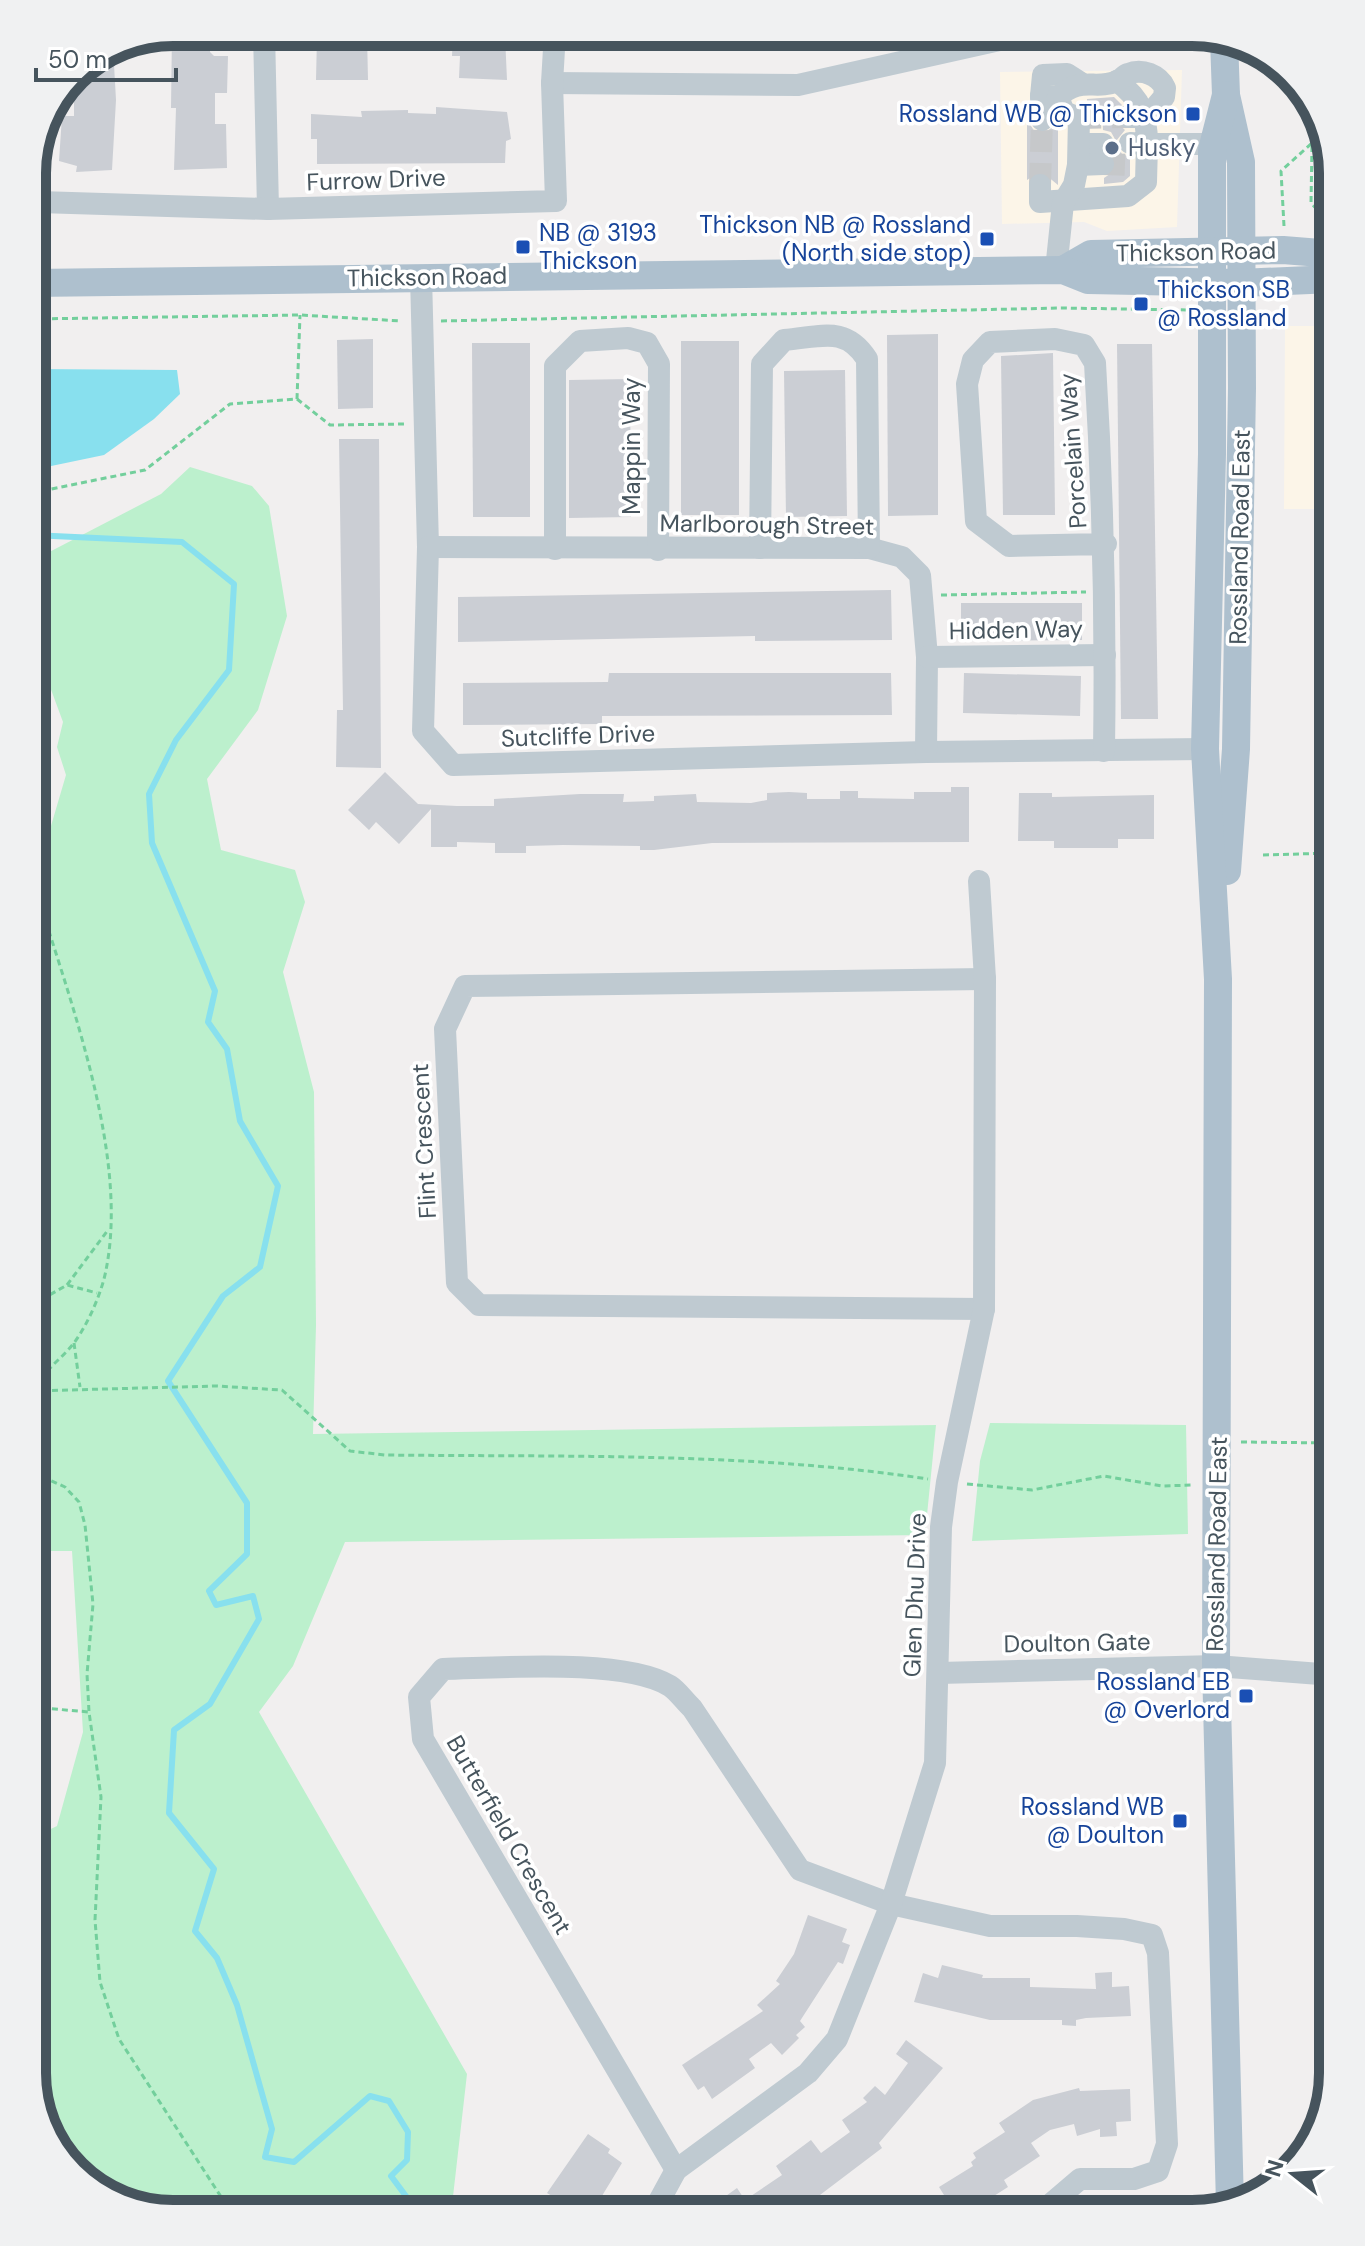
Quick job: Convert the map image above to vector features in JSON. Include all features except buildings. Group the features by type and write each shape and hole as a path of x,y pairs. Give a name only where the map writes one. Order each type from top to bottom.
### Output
{"main road":[{"name":"Rossland Road East","path":"1218,979 1236,749 1241,506 1241,162 1226,95 1224,50"},
{"name":"Rossland Road East","path":"1226,95 1214,144 1212,454 1205,749 1218,979 1216,1666 1230,2194"},
{"name":"Thickson Road","path":"1060,270 1091,254 1211,251 1319,254"},
{"name":"Thickson Road","path":"46,283 1060,270 1088,280 1240,283 1319,280"}],"street":[{"path":"264,46 268,209"},
{"name":"Furrow Drive","path":"46,202 268,209 556,201 552,83 554,46"},
{"path":"552,83 798,85 973,46"},
{"path":"1042,120 1050,97 1069,87 1081,83 1117,81 1125,74 1138,71 1155,76 1162,82 1164,97 1138,117"},
{"path":"1040,185 1040,202 1063,203 1136,193 1146,182 1138,154 1138,117 1133,93 1117,81"},
{"path":"1050,97 1064,112 1079,118 1079,154 1074,185 1063,203 1060,270"},
{"path":"1138,154 1214,144"},
{"path":"1079,154 1103,154"},
{"name":"Sutcliffe Drive","path":"421,276 428,547 423,731 453,765 926,752 1205,749"},
{"path":"760,548 762,364 784,340 836,336 856,342 867,359 869,548"},
{"name":"Mappin Way","path":"555,549 555,366 580,341 628,338 647,343 659,364 658,550"},
{"name":"Porcelain Way","path":"1104,751 1106,544 1095,363 1084,345 1055,339 990,342 973,360 967,384 976,521 1009,546 1106,544"},
{"name":"Marlborough Street","path":"428,547 658,550 869,548 902,557 920,575 927,657 926,752"},
{"name":"Hidden Way","path":"927,657 1105,655"},
{"name":"Glen Dhu Drive","path":"660,2200 676,2170 808,2073 837,2039 891,1904 935,1763 941,1527 947,1482 984,1309 985,979 979,881"},
{"name":"Flint Crescent","path":"984,1309 479,1305 457,1283 445,1029 465,986 985,979"},
{"name":"Doulton Gate","path":"939,1673 1216,1666 1319,1674"},
{"name":"Butterfield Crescent","path":"676,2170 423,1739 419,1697 443,1669 541,1667 615,1672 670,1686 692,1708 800,1870 891,1904"},
{"path":"891,1904 990,1926 1077,1926 1124,1929 1152,1935 1158,1953 1167,2144 1158,2171 1134,2179 1080,2179 1055,2200"}],"path":[{"path":"1284,235 1281,171 1315,141"},
{"path":"1312,144 1311,203 1319,212"},
{"path":"448,321 1061,308 1192,310 1198,317"},
{"path":"297,399 300,315"},
{"path":"46,319 300,315 393,321"},
{"path":"46,490 145,470 230,404 297,399 330,425 425,424"},
{"path":"922,595 1107,591"},
{"path":"1263,855 1319,853"},
{"path":"46,924 94,1086 111,1185 106,1271 74,1343 46,1372"},
{"path":"46,1297 67,1285 109,1227"},
{"path":"67,1285 97,1293"},
{"path":"74,1343 80,1388"},
{"path":"46,1390 216,1386 282,1390 350,1451 385,1455 717,1458 839,1466 947,1482 1032,1490 1104,1476 1162,1486 1217,1484"},
{"path":"1218,1442 1319,1443"},
{"path":"46,1478 65,1487 79,1502 85,1525 93,1604 87,1674 89,1712 101,1797 95,1920 100,1982 119,2039 223,2200"},
{"path":"46,1708 89,1712"}],"shaded area":[{"path":"1182,70 1177,227 1107,231 1084,222 1002,224 1000,72"},
{"path":"1285,326 1319,326 1319,509 1284,509"}],"green space":[{"path":"190,467 252,486 269,506 287,616 258,710 207,779 221,850 295,870 305,902 283,972 314,1092 316,1325 313,1434 936,1425 925,1535 345,1542 293,1666 259,1712 467,2074 453,2200 148,2198 103,2179 78,2157 59,2129 48,2098 46,1831 57,1826 83,1732 72,1551 46,1551 46,843 66,775 57,747 63,722 46,676 46,554 161,494"},
{"path":"990,1423 1186,1425 1188,1534 972,1541 980,1461"}],"water":[{"path":"46,369 177,370 180,394 154,419 104,455 46,467"}],"waterway":[{"path":"46,536 182,542 234,584 229,670 176,740 149,794 152,843 215,991 208,1022 227,1049 240,1121 278,1186 260,1267 223,1296 168,1381 247,1503 247,1554 209,1591 216,1605 253,1596 259,1619 210,1704 174,1730 169,1813 214,1869 195,1931 217,1958 237,2005 272,2129 265,2157 294,2162 370,2096 389,2101 408,2132 407,2160 391,2176 409,2200"}],"tunnel":[{"path":"1079,118 1129,117"},
{"path":"1040,185 1042,120"},
{"path":"1103,164 1130,165"}],"place":[{"name":"Rossland WB @ Thickson","path":"1193,114"},
{"name":"Husky","path":"1112,148"},
{"name":"Thickson NB @ Rossland (North side stop)","path":"987,239"},
{"name":"NB @ 3193 Thickson","path":"523,247"},
{"name":"Thickson SB @ Rossland","path":"1141,304"},
{"name":"Rossland EB @ Overlord","path":"1246,1696"},
{"name":"Rossland WB @ Doulton","path":"1180,1821"}]}
